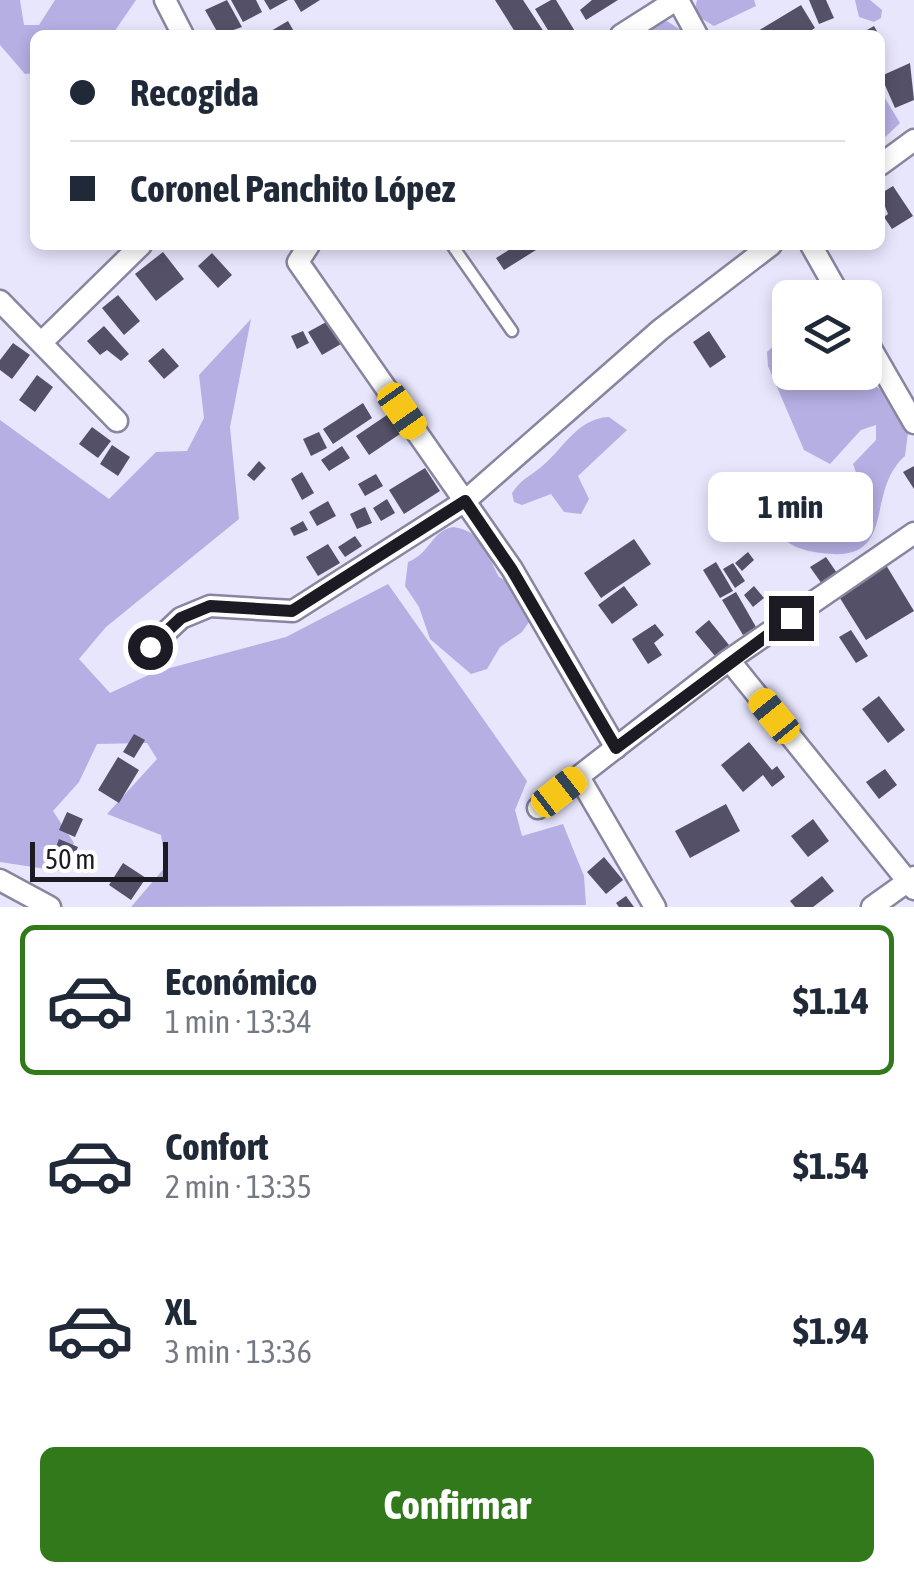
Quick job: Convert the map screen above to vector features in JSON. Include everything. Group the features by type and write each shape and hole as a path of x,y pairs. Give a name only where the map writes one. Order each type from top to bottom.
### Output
{"street":[{"path":"629,30 677,0 694,30"},
{"path":"168,1 182,30"},
{"path":"885,161 914,140"},
{"path":"42,342 137,250"},
{"path":"306,250 298,262 512,570 616,748"},
{"path":"150,647 181,618 210,606 292,611 465,501 660,330 764,250"},
{"path":"814,250 831,280"},
{"path":"0,301 118,421"},
{"path":"882,367 914,423"},
{"path":"538,808 729,660 914,533"},
{"path":"729,660 912,883 872,907"},
{"path":"579,777 655,907"},
{"path":"3,884 50,907"}],"lane":[{"path":"455,250 512,331"}],"shaded area":[{"path":"0,0 20,0 24,25 39,25 55,0 136,0 115,30 30,30 30,74 25,74 0,45"},
{"path":"697,0 754,0 756,6 714,26 694,14"},
{"path":"855,0 870,0 882,10 881,18 874,22 859,17"},
{"path":"667,21 680,30 647,30"},
{"path":"885,98 900,123 885,137"},
{"path":"251,319 230,427 239,519 106,627 79,659 110,693 155,672 286,637 388,584 527,781 515,810 522,836 563,824 584,876 586,905 131,907 166,866 161,835 107,814 157,759 147,743 97,744 79,782 53,811 74,843 59,871 0,862 0,420 109,499 156,452 187,451 204,418 199,375"},
{"path":"772,347 772,375 768,366 767,352"},
{"path":"778,390 880,390 909,425 905,456 885,488 877,522 862,548 846,554 801,549 774,529 773,515 741,513 767,506 826,539 824,525 809,528 779,494 784,480 800,488 813,482 848,491 858,478 853,464 876,440 876,425 861,430 830,464 804,450"},
{"path":"609,417 627,430 578,476 589,499 581,514 564,512 551,494 522,505 514,502 512,493 518,486 578,430"},
{"path":"453,527 478,539 499,577 513,584 531,619 522,632 500,647 487,669 471,674 430,639 419,607 405,586 408,562 440,533"}],"building":[{"path":"227,0 242,27 216,30 205,10"},
{"path":"231,0 256,0 262,12 243,22"},
{"path":"264,0 288,0 270,10"},
{"path":"294,0 320,0 301,12"},
{"path":"495,0 523,0 543,30 514,30"},
{"path":"556,0 574,30 548,30 535,9"},
{"path":"592,0 618,0 586,20 580,10"},
{"path":"809,0 826,0 834,18 819,24"},
{"path":"801,5 815,28 812,30 760,30"},
{"path":"288,21 293,30 273,30"},
{"path":"910,63 914,100 895,108 885,85 885,74"},
{"path":"893,186 913,216 892,229 885,218 885,191"},
{"path":"509,250 536,250 504,270 496,258"},
{"path":"163,252 184,279 156,301 135,274"},
{"path":"212,253 232,275 218,288 198,266"},
{"path":"118,295 140,321 124,335 102,308"},
{"path":"328,321 341,344 322,355 308,332"},
{"path":"104,326 129,354 121,361 107,350 100,355 87,341"},
{"path":"303,331 309,343 297,349 291,336"},
{"path":"709,331 726,357 710,368 693,342"},
{"path":"13,343 30,355 12,379 0,370 0,360"},
{"path":"163,348 179,366 164,379 148,361"},
{"path":"37,375 53,387 35,412 19,400"},
{"path":"363,403 372,418 333,444 323,429"},
{"path":"387,415 400,434 369,455 356,436"},
{"path":"92,427 111,441 98,458 79,444"},
{"path":"319,432 327,448 311,456 303,439"},
{"path":"112,445 130,457 118,476 100,464"},
{"path":"342,446 350,458 329,471 321,460"},
{"path":"259,461 266,468 254,481 247,475"},
{"path":"914,466 914,489 903,472"},
{"path":"425,468 440,491 404,514 389,490"},
{"path":"302,472 314,493 302,500 291,479"},
{"path":"376,474 383,486 365,496 358,484"},
{"path":"387,499 395,513 381,521 373,508"},
{"path":"328,501 336,516 317,526 309,512"},
{"path":"365,507 372,523 357,529 350,514"},
{"path":"303,521 308,530 294,536 290,528"},
{"path":"355,536 362,546 345,557 338,547"},
{"path":"634,539 651,564 601,598 584,573"},
{"path":"328,544 340,563 318,576 306,557"},
{"path":"748,552 754,560 742,571 735,563"},
{"path":"826,557 837,573 822,584 810,567"},
{"path":"716,562 733,591 720,598 703,570"},
{"path":"733,563 745,581 735,588 723,569"},
{"path":"886,565 914,611 866,640 838,595"},
{"path":"624,586 638,605 612,624 598,605"},
{"path":"754,586 764,598 753,607 744,595"},
{"path":"736,592 756,627 743,635 722,600"},
{"path":"709,620 729,645 715,656 695,632"},
{"path":"655,624 664,635 654,643 662,655 648,664 632,639"},
{"path":"851,630 868,656 856,663 839,637"},
{"path":"879,696 905,730 888,743 862,709"},
{"path":"134,734 145,740 134,758 123,752"},
{"path":"749,742 772,770 777,766 785,777 772,787 763,775 743,792 721,765"},
{"path":"118,757 139,770 119,803 98,790"},
{"path":"885,769 897,785 879,799 866,782"},
{"path":"726,804 740,831 690,858 675,831"},
{"path":"67,812 83,819 75,837 59,830"},
{"path":"813,819 829,841 808,857 791,836"},
{"path":"59,839 78,847 71,863 53,855"},
{"path":"604,857 623,880 606,894 587,872"},
{"path":"123,863 146,878 131,900 109,885"},
{"path":"822,876 834,891 813,907 795,907 790,901"},
{"path":"626,896 634,907 619,907 616,903"}],"route":[{"path":"150,647 181,618 210,606 292,611 465,501 512,570 616,748 729,660 791,618"}]}
